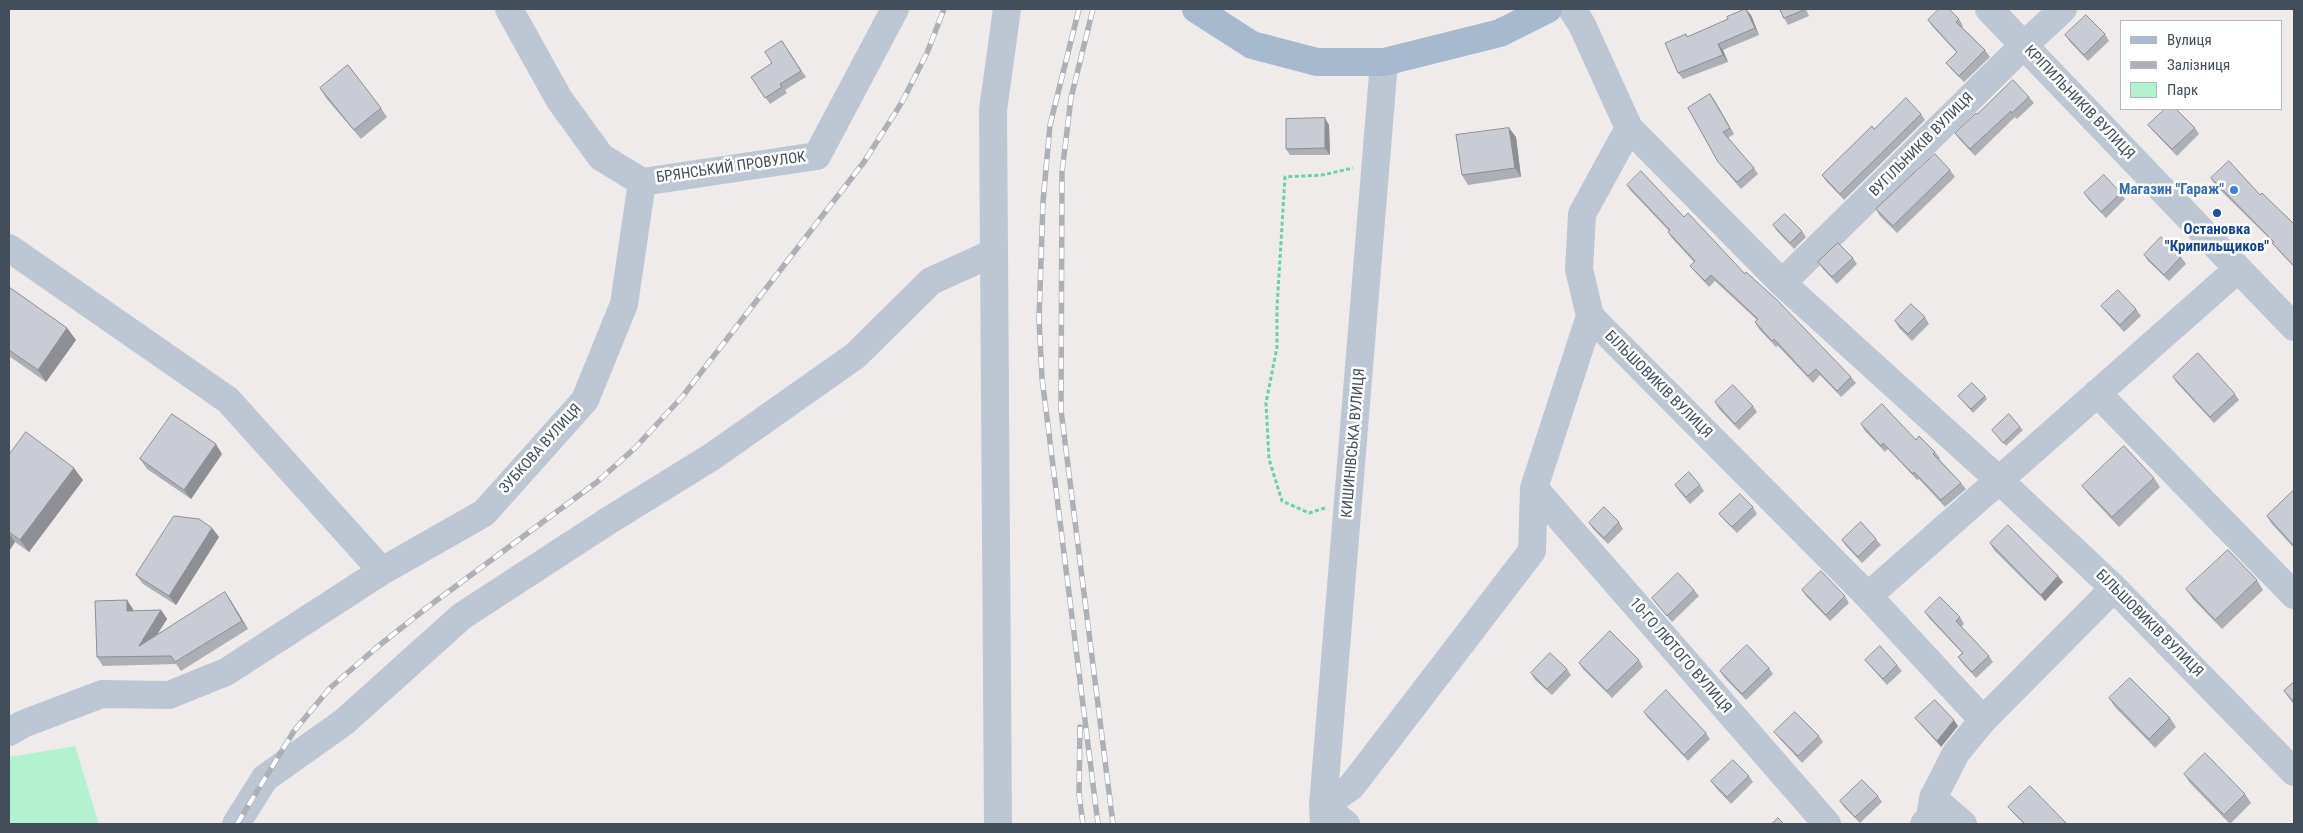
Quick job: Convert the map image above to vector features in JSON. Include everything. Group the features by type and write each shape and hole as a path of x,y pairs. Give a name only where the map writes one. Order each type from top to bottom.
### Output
{"main road":[{"path":"1196,9 1252,45 1317,62 1384,62 1500,33 1548,9"}],"street":[{"name":"БРЯНСЬКИЙ ПРОВУЛОК","path":"509,9 559,99 601,157 642,182 817,156 895,9"},
{"path":"998,824 993,110 1007,9"},
{"name":"БІЛЬШОВИКІВ ВУЛИЦЯ","path":"1572,9 1582,25 1630,128 1782,284 2000,480 2114,588 2294,772"},
{"name":"КРІПИЛЬНИКІВ ВУЛИЦЯ","path":"1989,9 2294,327"},
{"name":"ВУГІЛЬНИКІВ ВУЛИЦЯ","path":"1782,284 2023,46 2063,9"},
{"name":"КИШИНІВСЬКА ВУЛИЦЯ","path":"1324,815 1384,62"},
{"path":"1346,824 1324,815 1351,787 1532,551 1534,488 1590,316 1579,269 1582,214 1630,128"},
{"name":"ЗУБКОВА ВУЛИЦЯ","path":"9,732 23,724 102,694 169,695 226,672 382,571 484,513 585,400 624,304 642,182"},
{"path":"9,248 228,400 382,571"},
{"path":"236,824 265,778 344,722 462,616 608,521 713,456 847,362 931,281 994,252"},
{"path":"1868,596 2238,269"},
{"name":"БІЛЬШОВИКІВ ВУЛИЦЯ","path":"1590,316 1868,596 1983,720"},
{"path":"2097,393 2294,595"},
{"name":"10-ГО ЛЮТОГО ВУЛИЦЯ","path":"1534,488 1828,824"},
{"path":"1924,824 1930,817 1933,798 1956,753 1983,720 2114,588"},
{"path":"1933,798 1962,824"}],"path":[{"path":"1349,500 1310,513 1282,501 1269,459 1266,403 1277,347 1277,307 1285,178 1322,175 1376,163"}],"green space":[{"path":"75,746 99,824 9,824 9,757"}],"building":[{"path":"1746,9 1755,28 1718,44 1723,55 1678,73 1665,43 1686,34 1687,37"},
{"path":"1780,9 1804,9 1804,10 1784,18"},
{"path":"1939,9 1949,9 1959,19 1956,22 1985,50 1959,76 1946,63 1957,52 1928,20"},
{"path":"2086,15 2105,34 2084,55 2065,35"},
{"path":"782,41 801,71 780,84 782,87 765,98 751,77 772,63 765,52"},
{"path":"348,65 381,108 354,130 320,88"},
{"path":"2013,80 2029,97 1970,149 1955,133"},
{"path":"1710,94 1730,128 1723,132 1754,168 1737,182 1718,162 1688,108"},
{"path":"1906,98 1921,114 1840,194 1822,175 1872,126 1874,129"},
{"path":"2164,110 2177,110 2195,128 2172,149 2148,125"},
{"path":"1325,118 1325,148 1286,149 1286,119"},
{"path":"1509,128 1515,168 1462,175 1456,135"},
{"path":"1935,154 1950,170 1893,226 1876,209"},
{"path":"2229,161 2260,195 2262,193 2293,223 2294,221 2294,266 2272,243 2274,242 2211,178"},
{"path":"1641,171 1684,217 1688,213 1745,274 1746,272 1777,300 1851,377 1837,391 1816,369 1808,376 1774,339 1772,341 1755,322 1758,319 1711,275 1705,281 1690,266 1695,261 1668,232 1670,230 1627,185"},
{"path":"2104,175 2121,193 2101,212 2084,193"},
{"path":"1785,214 1802,231 1790,243 1773,225"},
{"path":"2161,237 2181,257 2164,275 2144,255"},
{"path":"1838,243 1853,258 1832,277 1818,262"},
{"path":"9,287 67,328 38,370 9,350"},
{"path":"2118,290 2136,309 2120,325 2101,306"},
{"path":"1911,304 1925,317 1908,334 1895,321"},
{"path":"2198,353 2235,394 2210,417 2173,377"},
{"path":"1972,383 1985,396 1971,409 1958,396"},
{"path":"1733,385 1753,406 1735,424 1715,402"},
{"path":"1882,404 1916,440 1919,436 1935,452 1933,454 1961,483 1941,500 1883,443 1881,446 1861,424"},
{"path":"172,414 216,444 184,490 140,459"},
{"path":"2009,414 2020,427 2003,443 1992,430"},
{"path":"26,432 74,468 20,540 9,532 9,455"},
{"path":"2124,446 2154,478 2112,517 2082,486"},
{"path":"1689,472 1700,485 1686,497 1675,485"},
{"path":"2294,490 2294,546 2267,516"},
{"path":"1740,494 1753,507 1732,527 1719,514"},
{"path":"1604,507 1619,522 1604,538 1589,523"},
{"path":"174,516 199,519 212,528 169,596 136,575"},
{"path":"1861,522 1876,539 1858,557 1842,540"},
{"path":"2008,525 2058,576 2041,595 1990,543"},
{"path":"2228,550 2257,580 2215,620 2186,589"},
{"path":"1821,571 1845,596 1826,615 1802,590"},
{"path":"1678,573 1694,590 1667,616 1652,598"},
{"path":"225,592 242,621 175,662 171,656 97,657 95,601 127,600 127,611 161,610 139,646"},
{"path":"1940,597 1960,617 1956,621 1989,656 1972,672 1958,657 1963,653 1925,612"},
{"path":"1610,631 1639,660 1607,691 1579,663"},
{"path":"1747,645 1769,668 1742,694 1720,671"},
{"path":"1880,646 1897,665 1883,679 1865,660"},
{"path":"1550,653 1567,669 1547,689 1531,673"},
{"path":"2130,678 2170,718 2149,739 2109,698"},
{"path":"2294,682 2294,702 2284,691"},
{"path":"1666,690 1706,733 1684,755 1644,712"},
{"path":"1935,700 1954,720 1937,741 1915,718"},
{"path":"1795,712 1819,736 1798,756 1774,732"},
{"path":"2205,753 2245,794 2224,815 2184,774"},
{"path":"1733,760 1749,776 1727,797 1711,781"},
{"path":"1862,780 1878,796 1855,817 1840,801"},
{"path":"2030,786 2067,824 2025,824 2008,807"},
{"path":"1778,818 1784,824 1772,824"}],"railway":[{"path":"237,824 294,731 330,688 429,606 597,482 635,448 682,397 864,162 902,102 927,53 944,9"},
{"path":"1079,9 1050,125 1043,202 1039,319 1042,378 1098,824"},
{"path":"1093,9 1071,98 1062,172 1061,410 1113,824"},
{"path":"1080,727 1079,794 1083,824"}],"place":[{"name":"Магазин \"Гараж\"","path":"2234,190"},
{"name":"Остановка \"Крипильщиков\"","path":"2217,213"}]}
